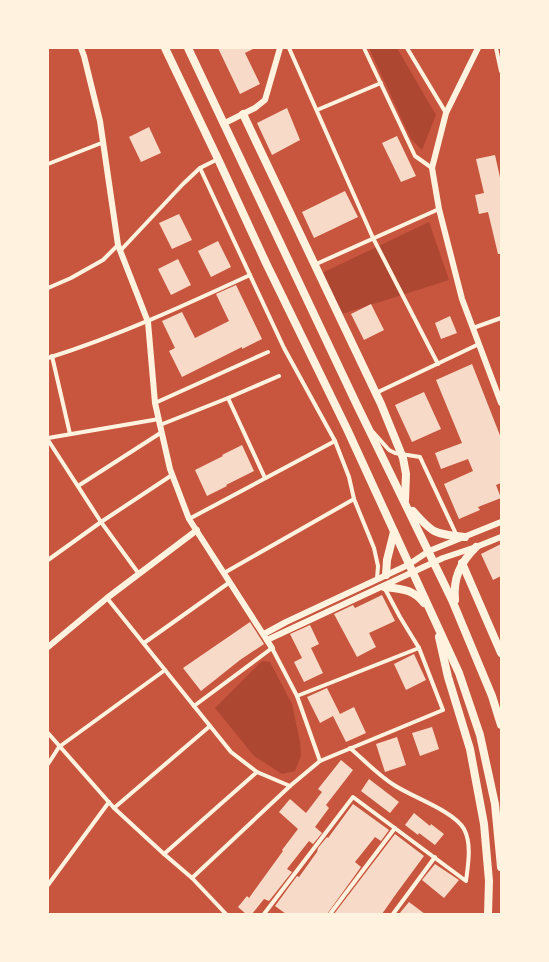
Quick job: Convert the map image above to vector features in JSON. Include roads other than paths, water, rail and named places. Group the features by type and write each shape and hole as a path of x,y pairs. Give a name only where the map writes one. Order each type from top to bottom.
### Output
{"main road":[{"path":"165,48 266,263 327,388 459,673 480,735 495,804 501,867"},
{"path":"188,48 455,607 492,696 501,724"},
{"path":"243,114 376,393 401,454 406,474 406,503 430,530 444,535 461,536"},
{"path":"386,575 387,560 394,532"},
{"path":"455,607 455,580 462,563 476,547"},
{"path":"462,563 501,653"},
{"path":"384,587 413,592 418,596 434,618 448,678 472,756 484,824 489,881 488,914"}],"street":[{"path":"81,48 99,113 120,248 148,322 155,403 172,475 189,519 264,634 297,696 320,760"},
{"path":"223,124 243,114 265,100 280,48"},
{"path":"289,48 373,238 438,364"},
{"path":"364,48 415,156 432,168"},
{"path":"407,48 446,113"},
{"path":"478,48 446,113 432,168 439,209 462,299 501,403"},
{"path":"496,48 501,71"},
{"path":"317,110 381,83"},
{"path":"48,164 104,142"},
{"path":"48,288 103,260 120,248 200,168 218,159"},
{"path":"200,168 284,348 335,441 349,477 354,499 374,548 378,566 377,579"},
{"path":"314,265 439,209"},
{"path":"70,434 50,357 148,322 250,275"},
{"path":"473,328 501,318"},
{"path":"376,393 479,344"},
{"path":"155,403 268,352"},
{"path":"139,574 101,522 48,439 70,434 159,422 228,398 279,376"},
{"path":"228,398 265,478"},
{"path":"367,425 389,450 395,453 420,457 461,536"},
{"path":"78,486 162,432"},
{"path":"189,519 335,441"},
{"path":"48,560 101,522 172,475"},
{"path":"224,573 354,499"},
{"path":"264,634 286,622 408,565 429,551 461,536 501,522"},
{"path":"48,646 107,598 197,530"},
{"path":"267,640 314,617 384,587 443,558 501,537"},
{"path":"144,644 230,582"},
{"path":"192,878 290,786 320,760 443,710 419,648 384,587"},
{"path":"107,598 231,752 257,772 290,786"},
{"path":"194,706 272,648"},
{"path":"297,696 419,648"},
{"path":"48,764 60,747 165,670"},
{"path":"114,808 210,726"},
{"path":"48,733 108,802 192,878 226,914"},
{"path":"264,914 353,797 466,881 470,857 469,845 464,829 454,819 394,785 350,748"},
{"path":"164,854 257,772"},
{"path":"48,884 108,802"},
{"path":"330,914 395,828"},
{"path":"393,914 435,857"}]}
